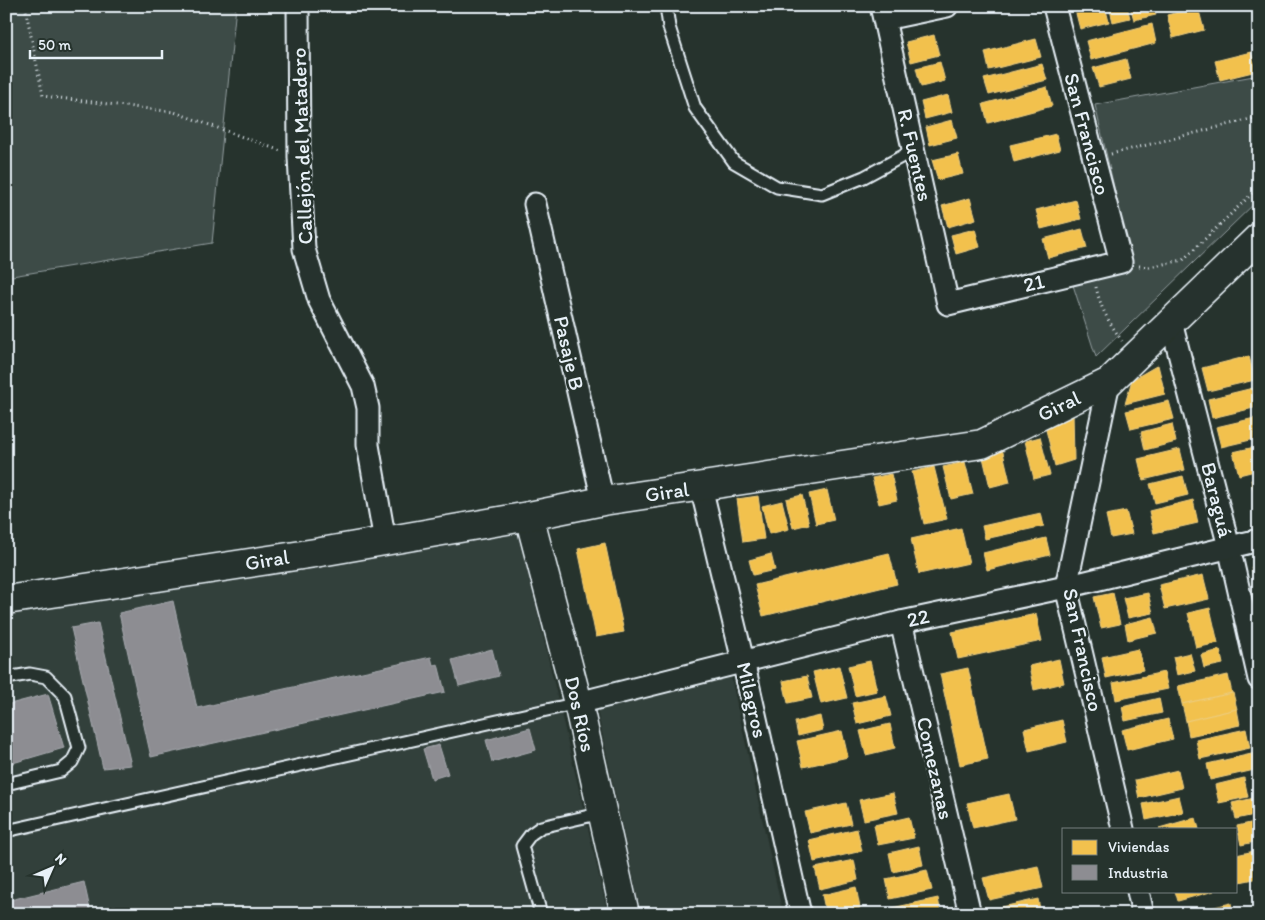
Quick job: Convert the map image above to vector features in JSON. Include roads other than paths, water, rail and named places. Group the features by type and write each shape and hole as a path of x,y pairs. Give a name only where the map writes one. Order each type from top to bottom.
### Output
{"street":[{"name":"Callejón del Matadero","path":"298,6 299,157 304,249 319,300 363,386 368,408 368,445 385,541"},
{"path":"883,13 946,6"},
{"name":"San Francisco","path":"1054,6 1121,262"},
{"name":"R. Fuentes","path":"883,13 948,304"},
{"name":"Pasaje B","path":"534,204 603,501"},
{"name":"Giral","path":"6,600 315,553 530,516 603,501 982,444 1109,382 1259,237"},
{"name":"21","path":"948,304 1121,262"},
{"name":"Baraguá","path":"1171,322 1229,547 1259,679"},
{"name":"San Francisco","path":"1109,382 1066,587 1123,828"},
{"name":"Milagros","path":"701,487 743,661 800,914"},
{"name":"Dos Ríos","path":"530,516 578,703 625,914"},
{"name":"22","path":"578,703 901,622 1066,587 1259,540"},
{"name":"Comezanas","path":"901,622 970,914"},
{"path":"1138,892 1143,914"}],"lane":[{"path":"666,6 669,27 695,108 734,162 778,187 822,194 864,177 914,150"},
{"path":"6,678 30,674 46,677 65,696 78,748 72,762 61,771 6,784"},
{"path":"6,831 578,703"},
{"path":"540,914 522,846 531,834 541,827 602,813"}]}
